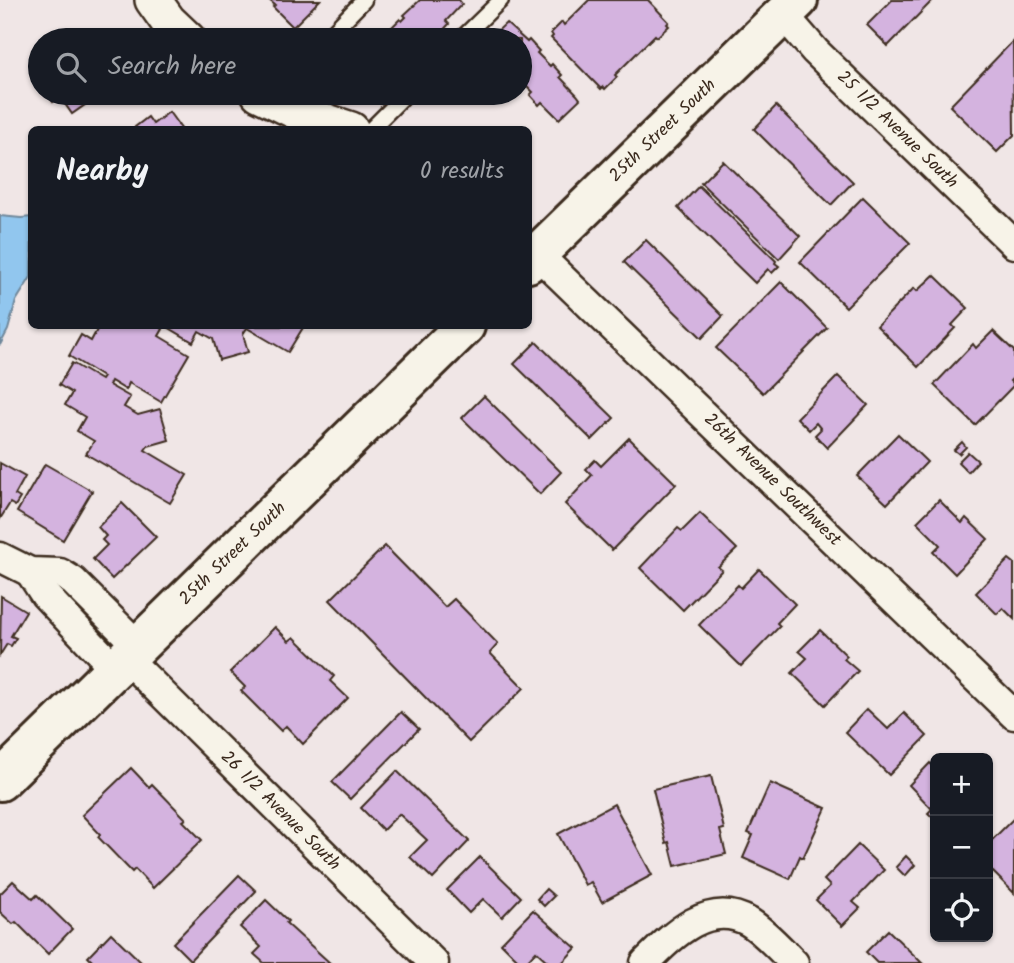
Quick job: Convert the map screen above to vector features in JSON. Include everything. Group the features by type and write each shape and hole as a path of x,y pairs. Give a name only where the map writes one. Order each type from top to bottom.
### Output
{"main road":[{"name":"25th Street South","path":"532,253 785,7"},
{"name":"25th Street South","path":"0,781 462,329"}],"street":[{"path":"153,0 178,28"},
{"name":"25 1/2 Avenue South","path":"785,7 815,51 1014,244"},
{"path":"286,105 302,114 339,126"},
{"name":"26th Avenue Southwest","path":"532,255 1014,715"},
{"name":"26 1/2 Avenue South","path":"0,557 30,572 45,595 126,658 435,963"},
{"path":"645,963 676,932 704,918 727,915 748,922 794,963"}],"lane":[{"path":"337,28 365,0"},
{"path":"472,28 501,0"},
{"path":"374,126 395,105"}],"water":[{"path":"0,216 28,217 28,282 16,301 8,330 0,345"}],"building":[{"path":"269,0 320,0 293,27"},
{"path":"420,0 459,0 462,4 446,21 449,24 445,28 391,28 406,17 404,15"},
{"path":"589,0 648,0 669,22 669,26 657,37 655,35 615,75 617,77 605,89 601,89 551,38 551,33 562,22 564,25"},
{"path":"892,0 933,0 888,46 867,25"},
{"path":"1013,41 1014,135 997,152 950,106"},
{"path":"532,43 539,51 537,53 550,66 552,64 580,99 559,119 542,102 539,105 532,97"},
{"path":"66,105 85,105 72,114"},
{"path":"776,106 853,182 831,205 754,129"},
{"path":"169,112 179,126 136,126 148,117 153,124"},
{"path":"723,161 800,236 779,259 701,183"},
{"path":"699,186 776,261 779,266 772,273 768,269 755,283 678,208"},
{"path":"863,197 910,243 846,307 800,262"},
{"path":"646,240 723,316 702,338 624,262"},
{"path":"934,275 968,308 952,325 955,328 918,367 877,326 914,288 917,291"},
{"path":"781,282 827,328 763,393 716,348"},
{"path":"97,329 163,329 159,336 189,354 161,402 129,383 126,390 111,381 109,385 130,397 124,407 138,415 160,409 169,440 148,446 145,450 187,475 170,503 86,454 94,441 77,431 85,417 65,405 72,393 59,385 72,363 101,380 103,377 69,356 81,335 91,341"},
{"path":"171,329 246,329 243,334 248,352 219,360 213,339 199,331 193,342"},
{"path":"249,329 302,329 288,352"},
{"path":"993,331 1014,351 1014,377 1010,381 1014,385 975,425 934,385 973,344 976,348"},
{"path":"536,342 614,418 592,440 514,364"},
{"path":"838,376 868,405 827,448 815,435 821,429 816,423 809,430 797,418"},
{"path":"484,396 561,472 540,494 462,418"},
{"path":"898,434 927,462 887,504 857,476"},
{"path":"629,438 676,484 612,550 565,504 592,475 586,469 595,460 601,466"},
{"path":"962,442 966,447 959,454 954,450"},
{"path":"968,452 978,461 968,472 958,462"},
{"path":"0,463 25,477 15,495 20,498 15,506 10,503 0,519"},
{"path":"45,464 92,491 63,540 17,512"},
{"path":"939,500 962,523 966,518 988,539 955,574 933,552 940,545 917,522"},
{"path":"122,503 156,537 112,579 93,559 107,545 102,540 106,536 98,527"},
{"path":"700,513 737,549 718,567 722,570 683,610 640,568 678,528 682,531"},
{"path":"385,546 445,607 454,599 498,644 490,653 524,688 469,742 330,600"},
{"path":"1009,559 1014,563 1014,619 1003,608 997,614 976,593"},
{"path":"759,569 795,604 777,623 780,626 741,666 699,625 738,585 741,588"},
{"path":"1,596 26,611 11,636 16,638 11,646 7,644 0,655"},
{"path":"275,627 289,641 294,637 334,676 330,681 348,698 303,744 286,726 281,731 241,691 245,687 230,672"},
{"path":"820,630 847,656 844,659 858,671 825,705 792,673 807,658 799,651"},
{"path":"867,709 888,729 904,713 927,736 889,775 845,732"},
{"path":"401,712 419,729 350,799 332,782"},
{"path":"930,763 930,807 909,785"},
{"path":"131,768 149,787 152,784 202,840 153,888 135,869 132,872 98,837 100,834 82,815"},
{"path":"397,771 469,841 433,879 410,857 427,840 399,814 383,830 361,808"},
{"path":"711,776 724,829 720,830 726,854 675,866 669,842 666,843 653,789"},
{"path":"770,783 826,808 790,879 743,858 753,835 748,833"},
{"path":"614,804 652,875 602,902 591,882 585,885 558,834"},
{"path":"1014,819 1014,893 993,872 993,839"},
{"path":"858,845 884,870 853,902 860,908 842,926 816,900 830,886 824,880"},
{"path":"906,856 915,865 905,876 896,867"},
{"path":"480,857 521,897 502,917 483,899 469,913 447,890"},
{"path":"239,875 256,891 190,960 173,943"},
{"path":"13,881 33,899 37,895 72,929 48,954 16,922 13,924 0,912 0,894"},
{"path":"546,889 554,896 544,906 537,899"},
{"path":"266,900 288,921 286,923 330,963 264,963 254,954 261,947 240,927"},
{"path":"533,910 576,948 562,963 549,963 536,951 525,963 521,963 501,943"},
{"path":"888,930 922,963 877,963 866,952"},
{"path":"111,933 142,963 94,963 88,957"}]}
